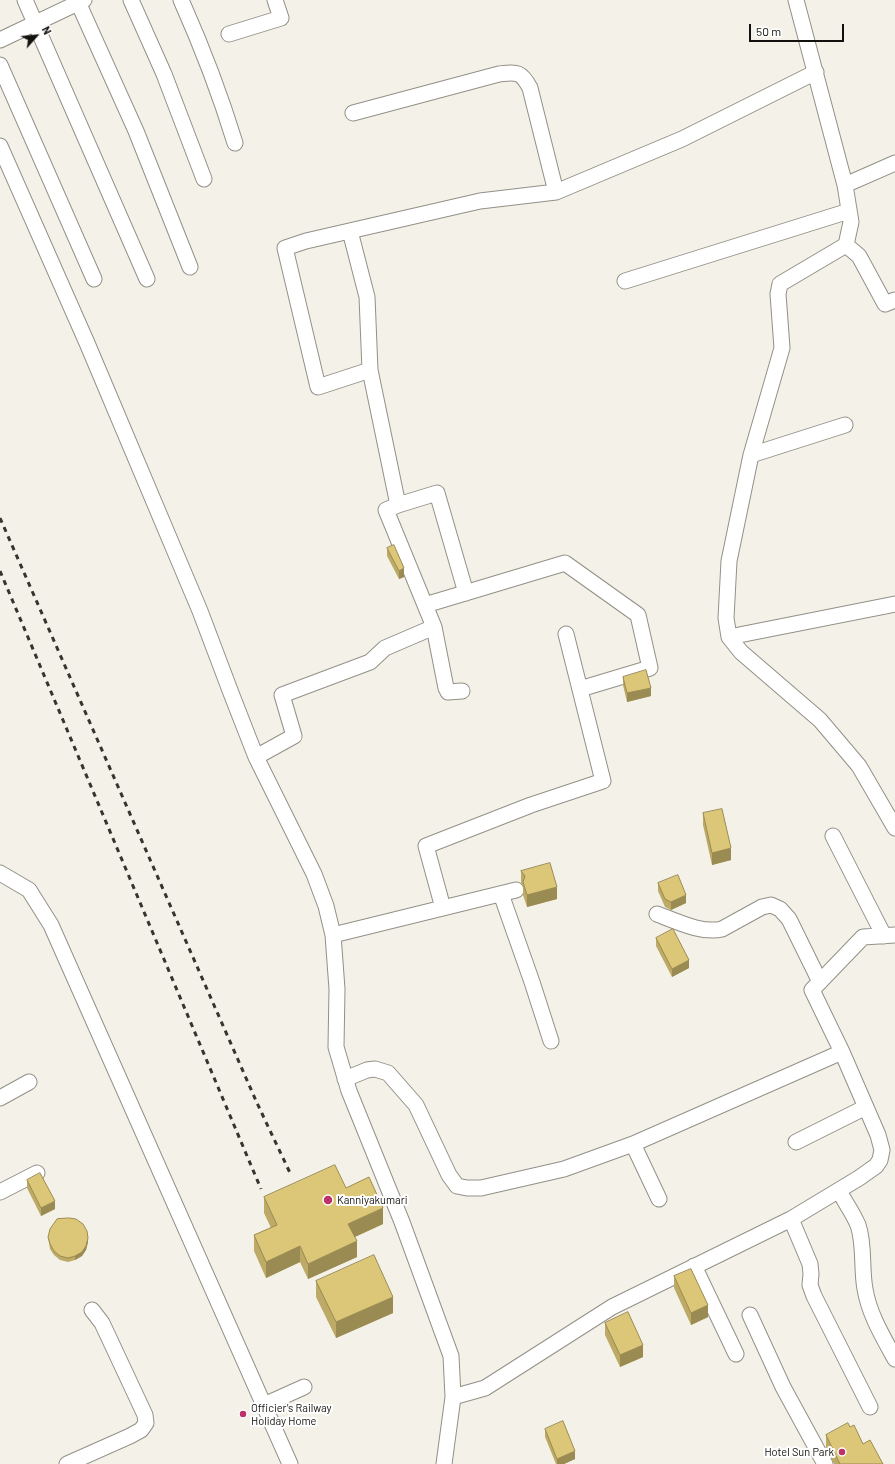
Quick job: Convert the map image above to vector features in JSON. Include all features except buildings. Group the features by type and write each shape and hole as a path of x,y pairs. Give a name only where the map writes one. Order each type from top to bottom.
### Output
{"street":[{"path":"25,0 147,279"},
{"path":"131,0 164,74 204,179"},
{"path":"181,0 199,39 222,100 235,143"},
{"path":"229,34 281,18 275,0"},
{"path":"796,0 845,185 851,222 846,245 780,284 778,294 782,348 751,455 729,560 726,618 729,637 741,652 820,720 859,766 895,828"},
{"path":"0,40 80,1 136,131 190,267"},
{"path":"0,65 94,279"},
{"path":"353,113 499,74 515,72 524,77 530,88 556,192"},
{"path":"370,370 318,387 285,248 306,241 480,201 556,192 682,140 816,72"},
{"path":"0,146 87,344 197,604 256,757 314,874 326,906 333,935 337,989 336,1047 349,1091 402,1222 451,1356 453,1397 444,1464"},
{"path":"845,185 895,163"},
{"path":"626,281 849,211"},
{"path":"350,231 367,297 370,370 398,505"},
{"path":"846,245 859,256 885,304 895,300"},
{"path":"751,455 845,425"},
{"path":"462,691 451,693 448,692 446,688 434,627 386,510 437,493 466,593"},
{"path":"425,605 565,563 638,615 650,668 580,689"},
{"path":"729,637 895,604"},
{"path":"256,757 294,736 282,695 370,662 386,648 434,627"},
{"path":"443,908 426,846 531,804 603,781 566,634"},
{"path":"453,1397 485,1388 612,1308 791,1219 876,1166 880,1160 882,1150 878,1135 842,1052 812,990 863,937 889,935 832,836"},
{"path":"0,873 29,890 51,925 290,1464"},
{"path":"333,935 516,890"},
{"path":"501,894 551,1041"},
{"path":"657,914 706,930 715,931 722,929 762,907 771,905 780,909 789,919 820,982"},
{"path":"345,1079 367,1070 375,1069 388,1073 416,1105 449,1175 457,1186 481,1188 564,1169 633,1144 842,1052"},
{"path":"0,1098 29,1082"},
{"path":"796,1142 866,1107"},
{"path":"633,1144 659,1199"},
{"path":"0,1192 37,1173"},
{"path":"839,1190 858,1225 862,1246 865,1289 870,1308 895,1359"},
{"path":"791,1219 810,1264 810,1285 814,1296 870,1408"},
{"path":"694,1266 736,1354"},
{"path":"67,1464 130,1436 141,1430 146,1423 145,1415 102,1324 92,1310"},
{"path":"750,1315 784,1387 825,1464"},
{"path":"264,1405 304,1387"}],"railway":[{"path":"0,518 257,1103 291,1175"},
{"path":"0,571 261,1189"}],"place":[{"name":"Kanniyakumari","path":"328,1200"},
{"name":"Officier's Railway Holiday Home","path":"243,1414"},
{"name":"Hotel Sun Park","path":"842,1452"}]}
